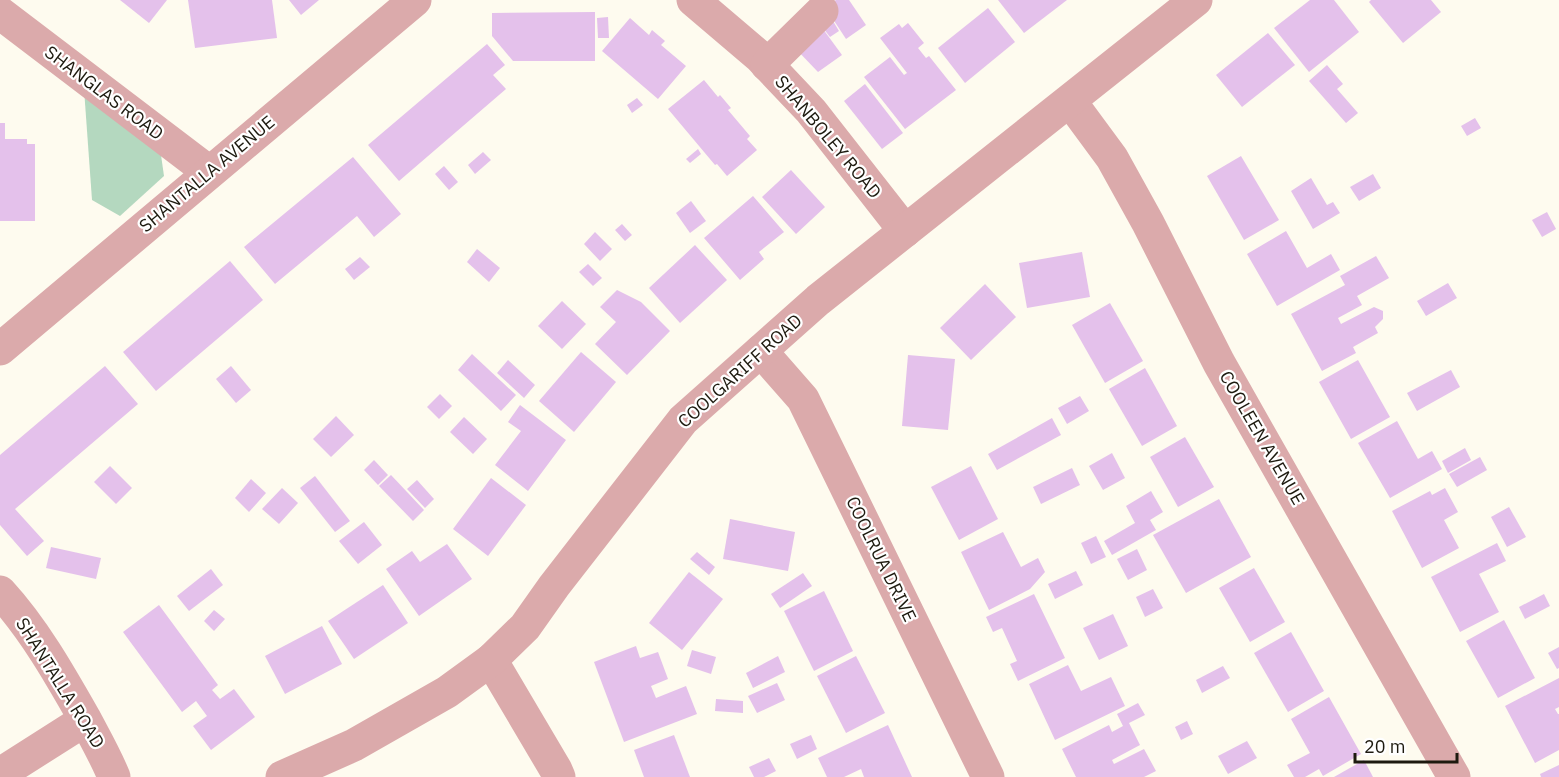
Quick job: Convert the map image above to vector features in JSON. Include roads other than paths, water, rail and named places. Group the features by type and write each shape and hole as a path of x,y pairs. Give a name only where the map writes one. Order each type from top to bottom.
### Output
{"street":[{"name":"SHANTALLA AVENUE","path":"0,349 415,0"},
{"name":"SHANBOLEY ROAD","path":"693,0 760,57 811,111 904,231"},
{"name":"COOLGARIFF ROAD","path":"282,777 354,745 447,692 491,660 525,627 554,586 683,420 818,300 1196,0"},
{"path":"767,64 822,11"},
{"name":"SHANGLAS ROAD","path":"0,13 209,172"},
{"name":"COOLEEN AVENUE","path":"1070,101 1112,158 1148,223 1219,363 1454,777"},
{"name":"COOLRUA DRIVE","path":"761,351 802,399 988,777"},
{"name":"SHANTALLA ROAD","path":"0,592 67,687 114,777"},
{"path":"491,660 559,777"},
{"path":"0,774 85,720"}]}
